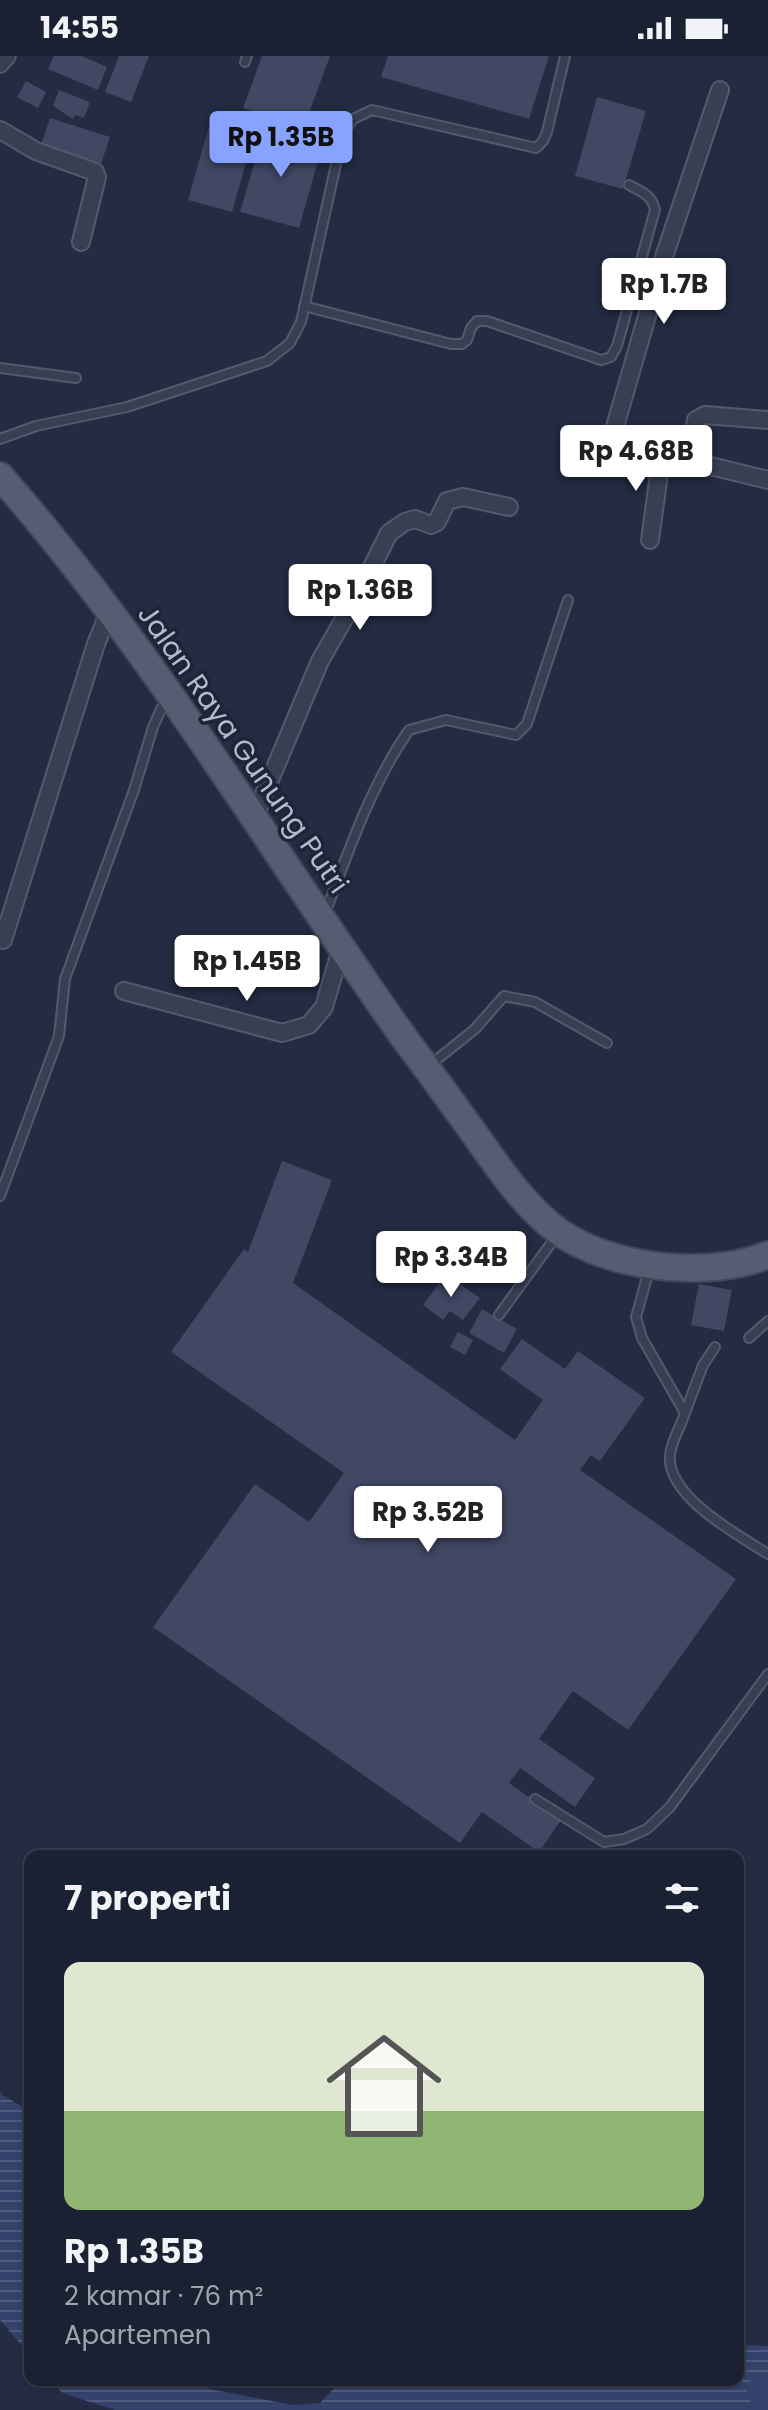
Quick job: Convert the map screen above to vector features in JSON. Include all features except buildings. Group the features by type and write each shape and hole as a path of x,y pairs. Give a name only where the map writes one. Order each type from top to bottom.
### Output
{"main road":[{"name":"Jalan Raya Gunung Putri","path":"0,476 49,531 109,612 254,818 341,949 497,1165 534,1210 559,1232 584,1246 651,1265 695,1268 729,1266 768,1255"}],"street":[{"path":"0,64 7,56"},
{"path":"720,90 665,254 612,437 690,461 768,480"},
{"path":"0,130 36,151 95,172 97,177 81,242"},
{"path":"690,461 696,420 705,415 768,420"},
{"path":"650,540 662,452"},
{"path":"254,818 320,661 389,533 415,519 431,525 437,522 447,501 463,497 509,507"},
{"path":"3,940 96,644 109,612"},
{"path":"124,991 282,1033 309,1025 324,1007 341,949"}],"lane":[{"path":"0,439 36,426 127,407 267,361 290,343 301,322 343,133 353,119 372,110 536,148 547,132 565,56"},
{"path":"304,306 451,344 462,344 477,321 487,321 601,360 611,357 617,346 655,210 653,201 647,195 629,185"},
{"path":"0,368 76,378"},
{"path":"323,922 350,845 395,751 409,730 446,720 516,735 522,731 568,600"},
{"path":"0,1196 59,1036 65,979 134,790 153,727 168,694"},
{"path":"427,1068 475,1029 504,996 535,1002 607,1043"},
{"path":"499,1315 559,1232"},
{"path":"651,1265 639,1297 636,1317 642,1338 685,1413"},
{"path":"749,1338 768,1321"},
{"path":"715,1347 703,1365 669,1456 676,1480 689,1499 768,1554"},
{"path":"535,1799 604,1842 624,1839 647,1829 670,1807 768,1674"}],"water":[{"path":"0,2091 24,2108 24,2348 0,2320"},
{"path":"744,2345 768,2346 768,2391 763,2392 768,2398 768,2410 115,2410 62,2393 56,2386 194,2386 293,2405 320,2403 336,2386 744,2386"}],"waterway":[{"path":"762,2391 768,2398"}]}
